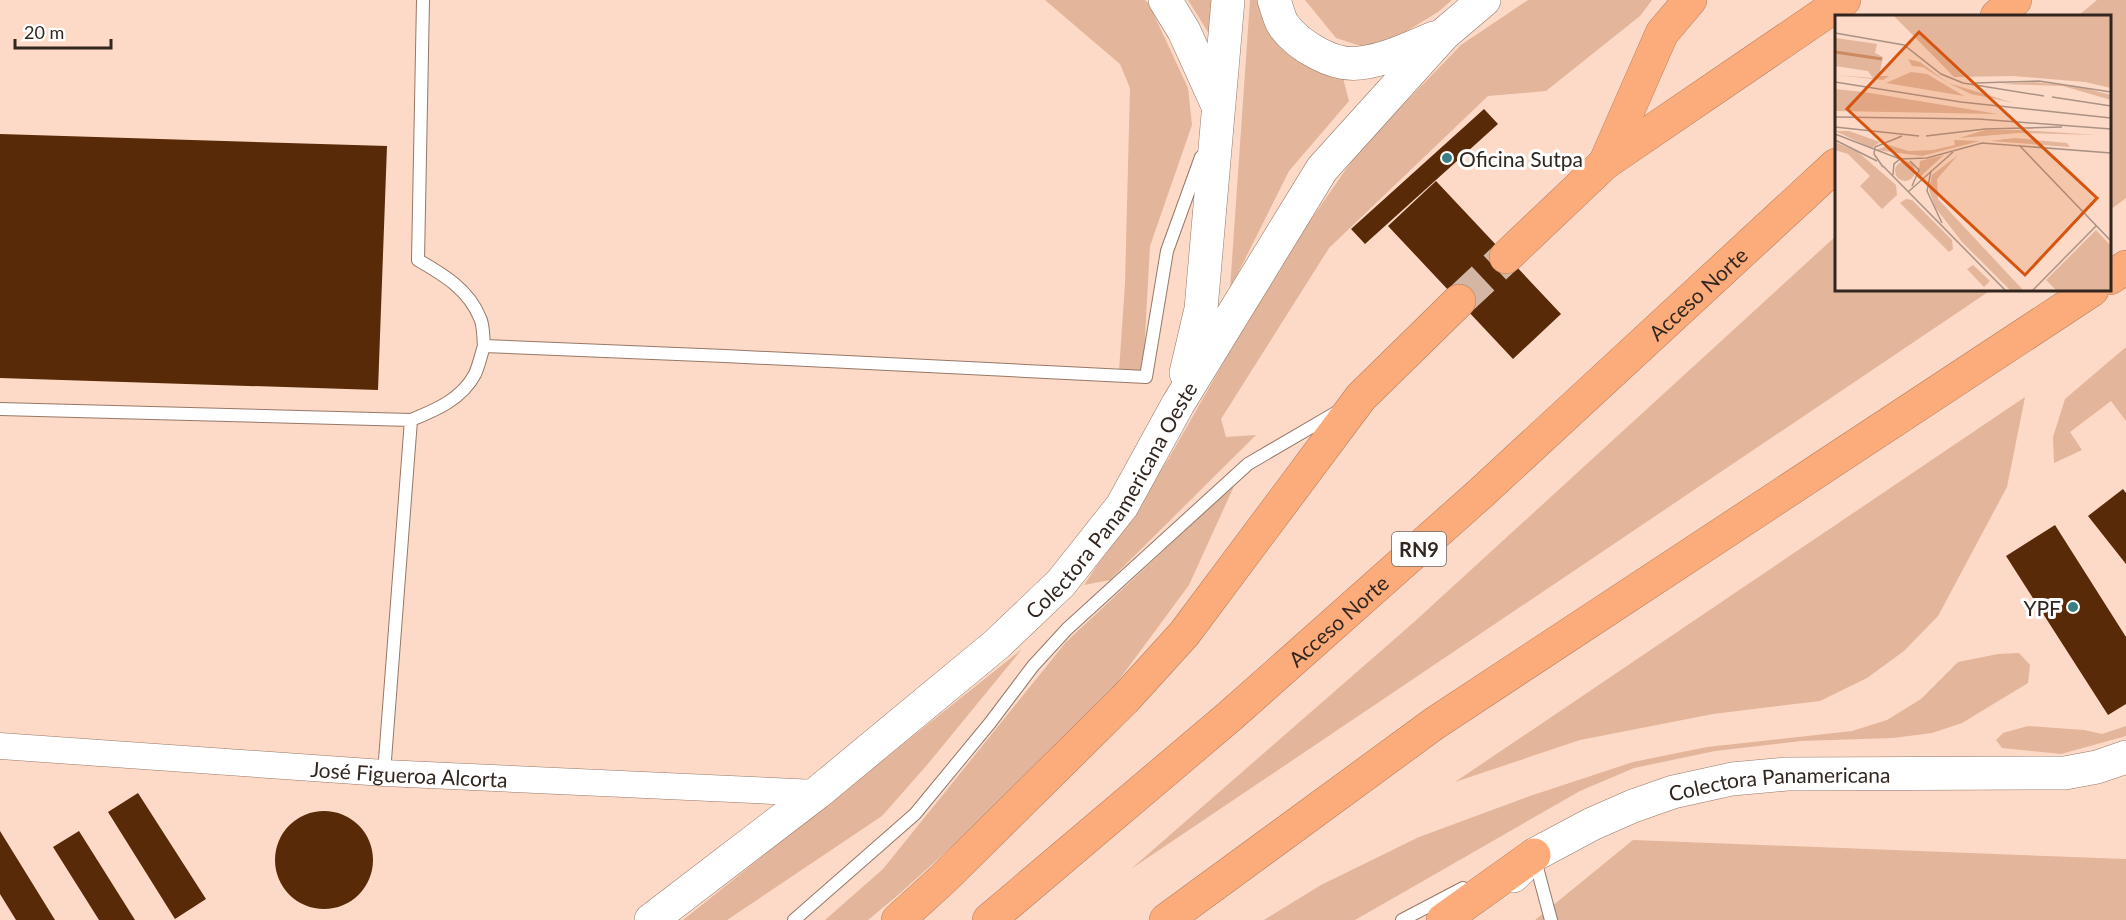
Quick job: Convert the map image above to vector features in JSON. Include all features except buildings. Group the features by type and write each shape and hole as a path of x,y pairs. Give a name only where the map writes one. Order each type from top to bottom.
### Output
{"highway":[{"path":"1605,163 1662,33 1690,0"},
{"path":"1506,257 1605,163 1844,0"},
{"path":"1998,15 2015,0"},
{"name":"Acceso Norte","path":"990,920 1230,716 1481,493 1835,166"},
{"path":"2111,277 2126,267"},
{"path":"1166,920 1435,723 2090,291"},
{"path":"898,920 943,879 1124,700 1184,634 1361,397 1459,301"},
{"path":"1443,920 1534,855"}],"street":[{"path":"1165,0 1184,31 1219,107"},
{"path":"1178,404 1202,309 1228,0"},
{"path":"1274,0 1283,25 1300,42 1316,53 1336,60 1358,64 1394,55 1444,34"},
{"name":"Colectora Panamericana Oeste","path":"651,920 817,793 997,644 1061,583 1122,506 1178,404 1322,169 1444,34 1484,0"},
{"name":"José Figueroa Alcorta","path":"0,746 384,773 817,793"},
{"name":"Colectora Panamericana","path":"1470,920 1534,855 1592,824 1673,792 1732,779 1787,774 2066,773 2097,767 2126,757"}],"lane":[{"path":"0,408 411,420 434,411 456,397 475,374 484,346 481,319 466,294 444,275 418,260 423,0"},
{"path":"484,346 1146,377 1167,251 1219,107"},
{"path":"794,920 915,814 990,723 1033,666 1067,629 1248,464 1361,397"},
{"path":"384,773 411,420"},
{"path":"1402,920 1456,891 1534,855 1551,920"}],"shaded area":[{"path":"1045,0 1145,0 1149,4 1188,88 1192,125 1150,246 1143,372 1119,371 1125,284 1130,88 1120,64"},
{"path":"1188,0 1214,0 1211,37"},
{"path":"1250,0 1261,0 1343,78 1349,101 1289,171 1230,289"},
{"path":"1305,0 1452,0 1438,12 1402,34 1367,48 1336,38"},
{"path":"1528,0 1652,0 1640,16 1546,91 1488,96 1329,248 1221,419 1226,437 1256,435 1110,580 1084,585 1169,458 1278,267 1360,149 1461,45"},
{"path":"2097,0 2126,0 2126,198 2111,209 2111,15 2079,15"},
{"path":"1835,237 1835,291 1990,291 1131,869 1413,623"},
{"path":"2126,347 2126,421 2111,401 2070,432 2082,450 2054,463 2053,437 2065,399"},
{"path":"2025,397 2007,487 1938,616 1904,651 1867,678 1820,701 1713,714 1580,740 1455,782"},
{"path":"1235,484 1189,585 1113,688 1015,790 868,920 825,920 883,869 1066,642"},
{"path":"1022,649 882,816 727,920 683,920"},
{"path":"2019,653 2030,665 2028,683 1962,723 1932,733 1893,738 1801,741 1715,751 1634,768 1580,791 1355,920 1264,920 1321,885 1419,837 1530,796 1633,762 1707,747 1852,731 1887,720 1921,699 1958,662 1998,654"},
{"path":"2028,726 2084,730 2102,734 2126,726 2126,736 2061,754 2002,748 1996,740 2003,733"},
{"path":"1633,840 2126,859 2126,920 1535,920"}],"tunnel":[{"path":"1459,301 1506,257"}],"place":[{"name":"Oficina Sutpa","path":"1447,158"},
{"name":"YPF","path":"2073,607"}]}
